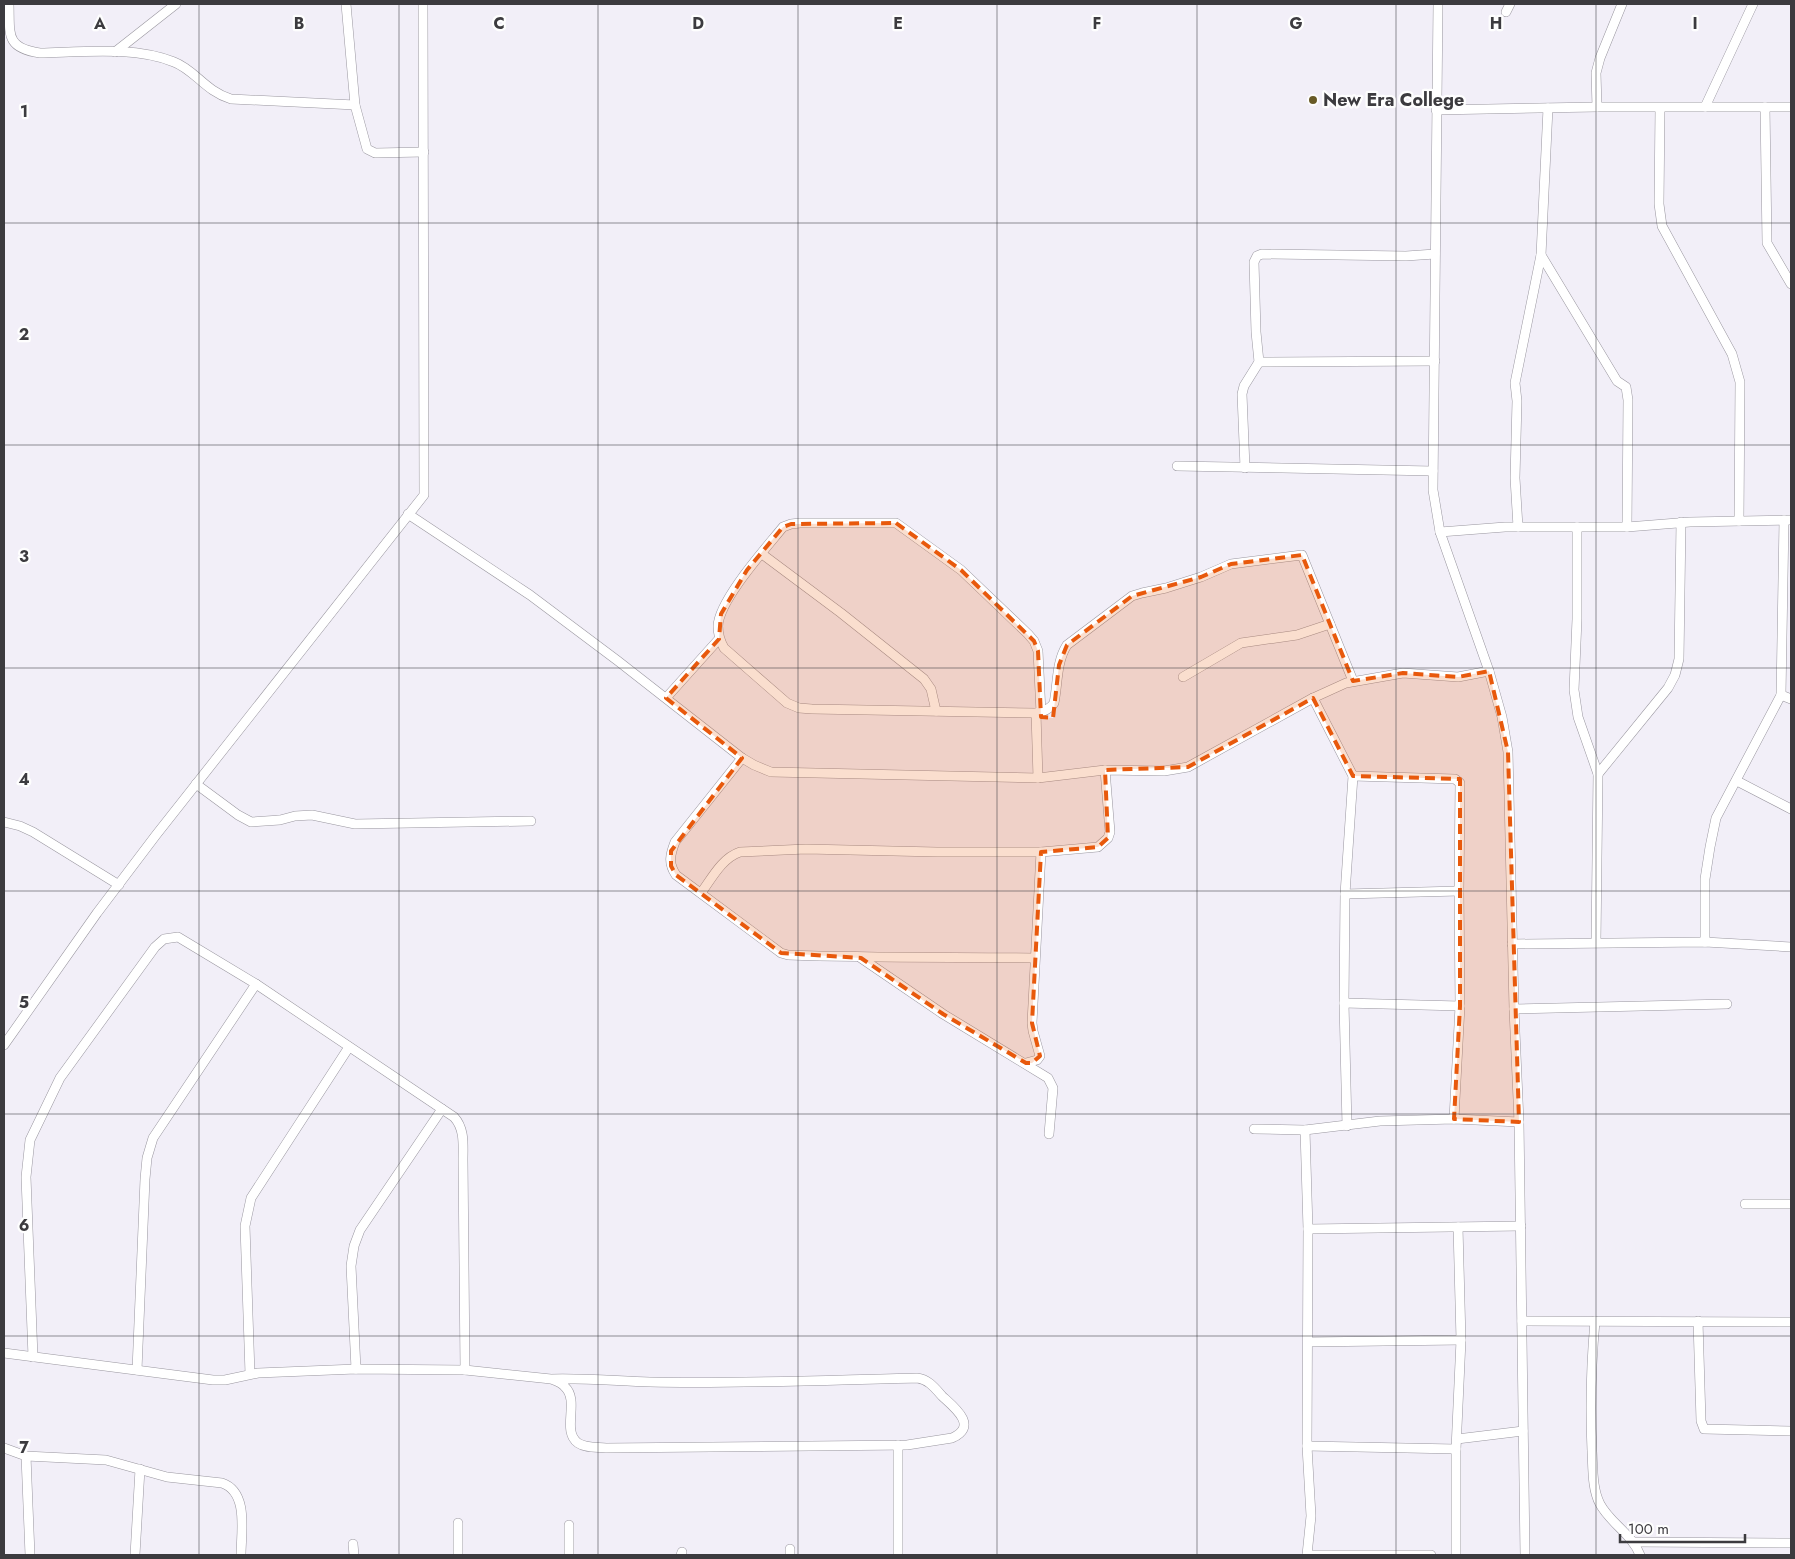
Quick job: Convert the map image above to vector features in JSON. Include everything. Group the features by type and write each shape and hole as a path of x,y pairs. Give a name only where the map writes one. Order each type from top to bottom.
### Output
{"street":[{"path":"9,4 13,40 18,47 26,51 40,53 143,53 175,62 219,95 231,99 354,105"},
{"path":"115,52 176,4"},
{"path":"346,4 354,105 366,149 375,153 424,152"},
{"path":"4,1045 119,885 424,494 423,4"},
{"path":"1438,4 1433,490 1440,532 1489,671 1502,717 1508,752 1512,944 1519,1122 1524,1555"},
{"path":"1597,107 1596,72 1622,4"},
{"path":"1705,107 1753,4"},
{"path":"1436,110 1597,107 1791,107"},
{"path":"1766,107 1766,243 1791,284"},
{"path":"1518,526 1515,478 1516,383 1541,255 1548,108"},
{"path":"1660,108 1658,204 1662,226 1732,354 1740,382 1739,521"},
{"path":"1245,468 1242,394 1244,386 1259,362 1254,262 1257,256 1262,254 1406,256 1435,254"},
{"path":"1541,255 1617,381 1626,387 1628,400 1627,526"},
{"path":"1259,362 1435,361"},
{"path":"1177,466 1433,471"},
{"path":"408,514 530,595 742,758 771,772 1038,778 1106,770 1164,771 1188,767 1330,689 1353,681 1403,673 1458,677 1489,671"},
{"path":"1440,532 1518,526 1627,526 1681,522 1788,520 1781,695 1716,818 1705,880 1705,942"},
{"path":"1038,778 1038,713 1038,651 1034,641 1028,634 961,570 896,522 791,524 783,527 747,570 720,614 718,625 719,639 724,648 734,658 787,703 799,708 1038,713 1054,703 1062,652 1067,645 1132,596 1201,577 1231,564 1302,554 1353,681"},
{"path":"1598,774 1668,688 1675,675 1679,658 1681,522"},
{"path":"1577,526 1577,618 1574,690 1578,717 1598,774 1596,942"},
{"path":"762,554 842,613 924,679 930,689 936,711"},
{"path":"1183,677 1241,643 1297,634 1330,624"},
{"path":"666,698 719,639"},
{"path":"1781,695 1791,699"},
{"path":"1313,698 1353,776 1345,894 1344,1004 1347,1126"},
{"path":"742,758 675,842 671,851 671,866 676,874 784,954 861,958 1036,958"},
{"path":"701,893 730,855 740,852 806,849 1041,852 1098,847 1108,838 1110,832 1106,770"},
{"path":"1353,776 1456,779 1460,781 1460,1006 1454,1119"},
{"path":"1736,781 1791,809"},
{"path":"196,784 238,815 251,822 312,815 355,824 531,821"},
{"path":"4,822 33,832 119,885"},
{"path":"1026,1063 1037,1060 1040,1056 1032,1022 1041,852"},
{"path":"1345,894 1459,892"},
{"path":"33,1357 26,1177 30,1140 60,1078 155,947 164,939 178,937 256,984 460,1123 462,1130 464,1370"},
{"path":"1512,944 1705,942 1791,947"},
{"path":"861,958 943,1014 1048,1078 1053,1088 1049,1134"},
{"path":"136,1370 145,1179 153,1138 256,984"},
{"path":"1344,1004 1460,1006"},
{"path":"1514,1009 1727,1004"},
{"path":"250,1374 245,1226 251,1198 349,1046"},
{"path":"356,1369 351,1266 354,1246 360,1230 442,1109"},
{"path":"1254,1129 1305,1130 1380,1121 1454,1119 1519,1122"},
{"path":"1305,1130 1308,1229 1307,1446 1311,1516 1307,1555 1430,1555"},
{"path":"1745,1204 1791,1204"},
{"path":"1308,1229 1520,1226"},
{"path":"1456,1555 1457,1444 1461,1340 1458,1227"},
{"path":"1522,1321 1791,1322"},
{"path":"1595,1321 1591,1410 1595,1487 1600,1505 1633,1542 1640,1555"},
{"path":"1698,1321 1702,1421 1704,1428 1791,1431"},
{"path":"1308,1342 1461,1340"},
{"path":"4,1354 213,1380 225,1380 250,1374 356,1369 464,1370 551,1379 585,1378 649,1382 922,1378 958,1410 964,1420 963,1429 958,1436 945,1440 898,1445 643,1449 585,1446 578,1444 572,1434 571,1404 568,1390 564,1385 551,1379"},
{"path":"1307,1446 1457,1444 1523,1431"},
{"path":"898,1445 898,1555"},
{"path":"4,1448 26,1456 106,1460 167,1477 222,1483 229,1486 234,1490 241,1512 241,1555"},
{"path":"26,1456 30,1555"},
{"path":"136,1555 140,1469"},
{"path":"458,1523 458,1555"},
{"path":"569,1525 569,1555"},
{"path":"1633,1542 1791,1543"},
{"path":"353,1544 354,1555"}],"highlighted area":[{"path":"896,523 961,570 1034,641 1038,651 1041,717 1053,718 1059,665 1067,645 1132,596 1201,577 1231,564 1302,555 1353,681 1403,673 1458,677 1489,671 1508,752 1519,1122 1454,1119 1460,1006 1460,779 1353,776 1313,698 1188,767 1105,770 1108,838 1098,847 1041,852 1032,1023 1040,1056 1032,1063 1026,1063 943,1014 861,958 781,953 676,875 671,866 671,851 742,758 666,698 719,639 721,614 747,570 783,527 791,524"}],"place":[{"name":"New Era College","path":"1313,100"}]}
